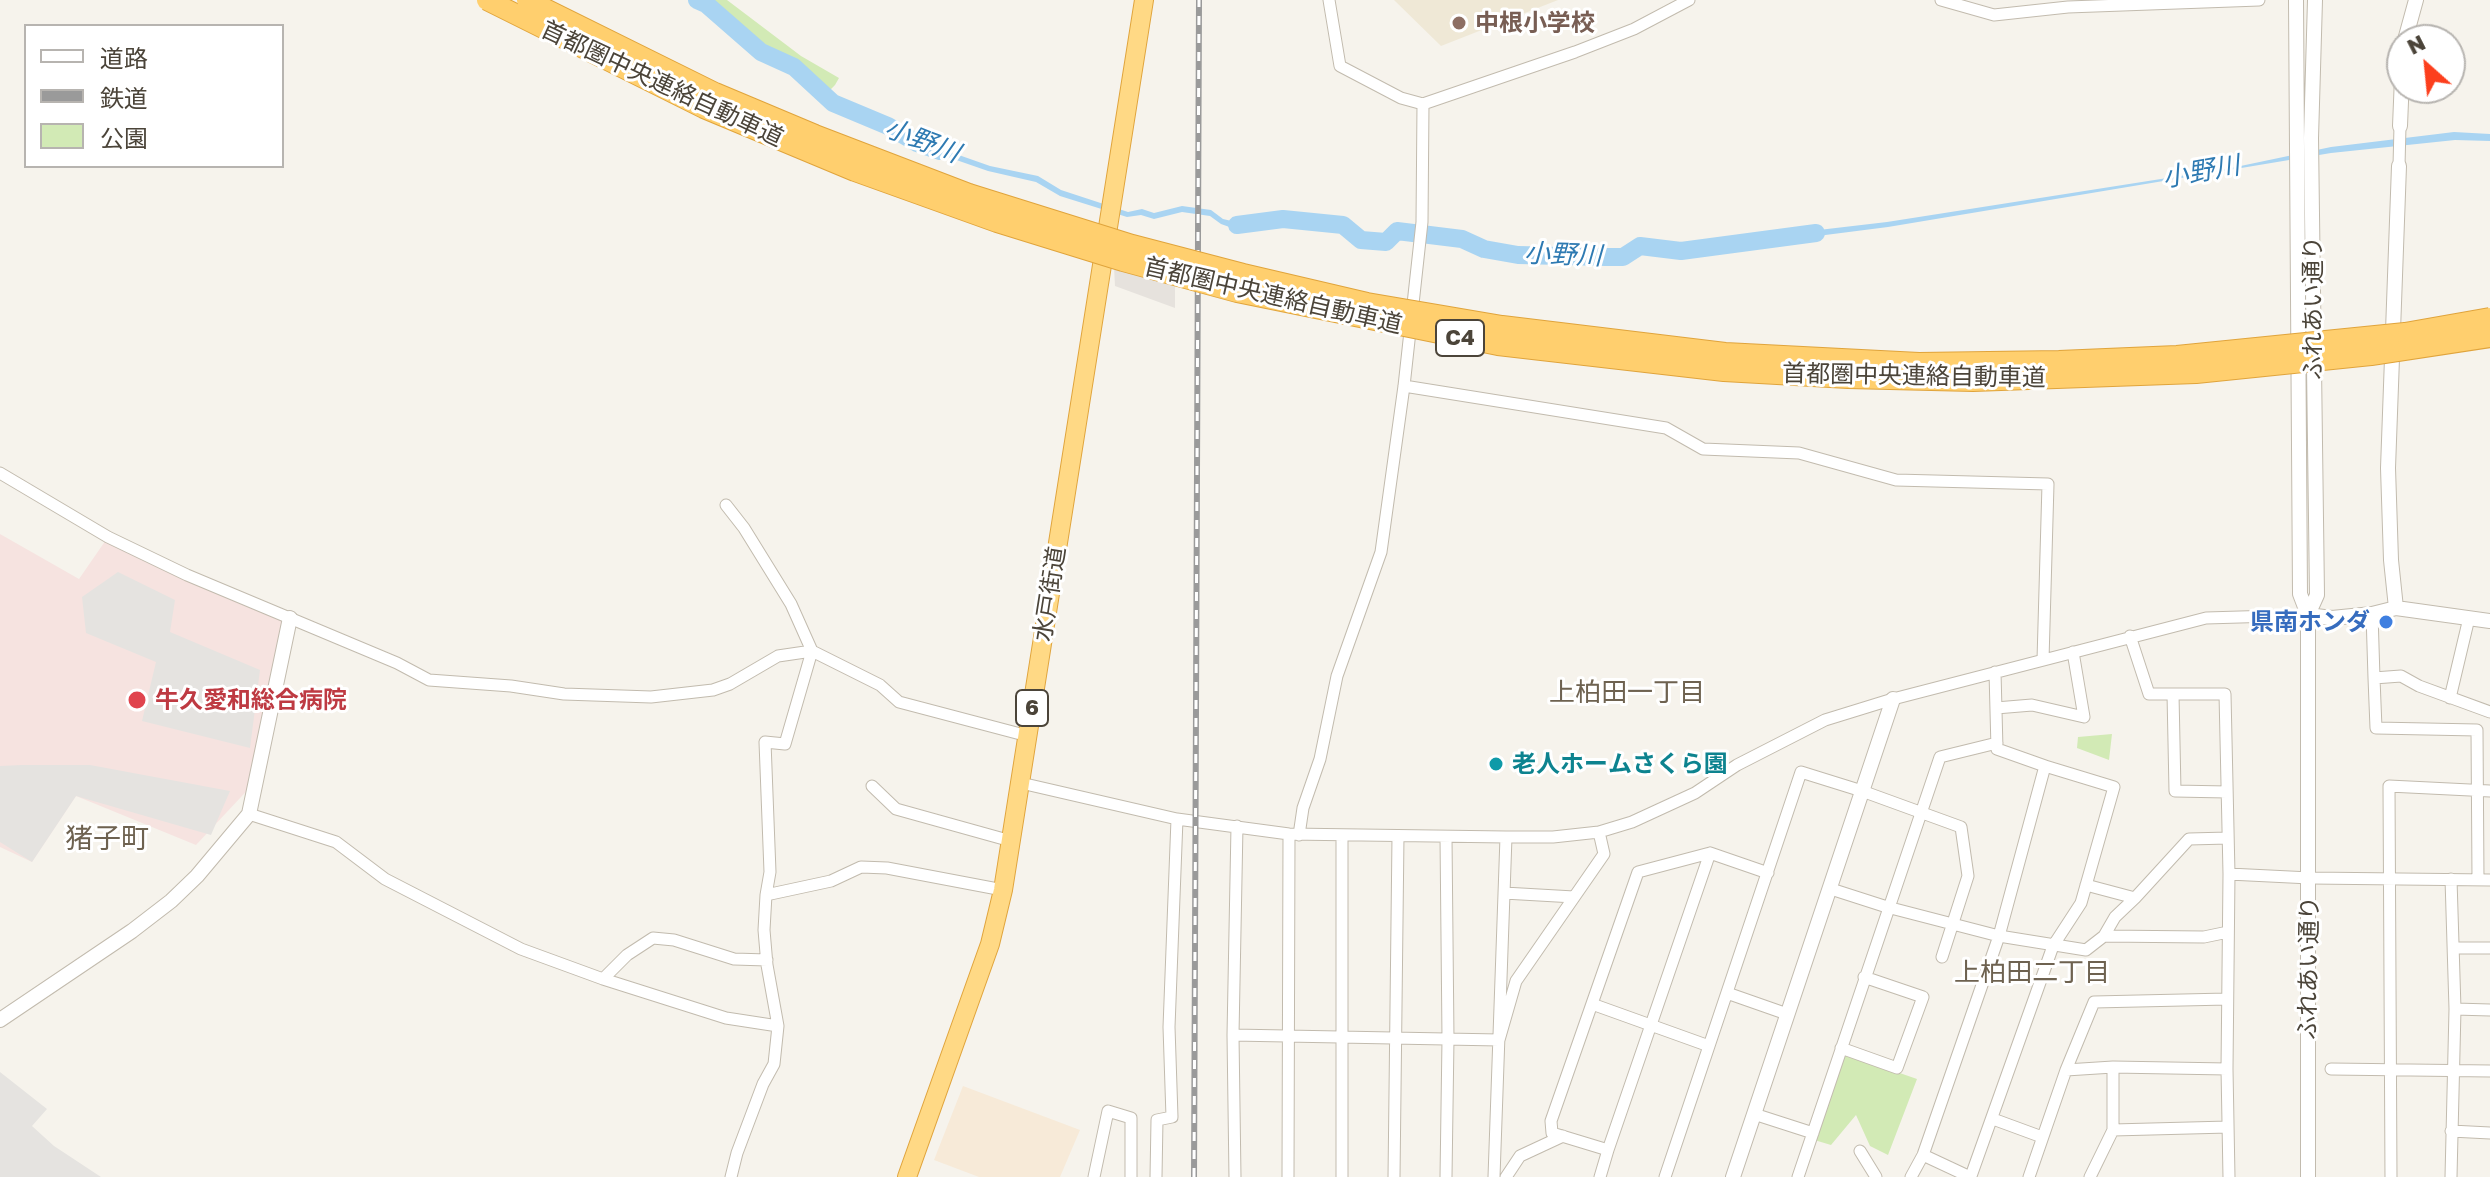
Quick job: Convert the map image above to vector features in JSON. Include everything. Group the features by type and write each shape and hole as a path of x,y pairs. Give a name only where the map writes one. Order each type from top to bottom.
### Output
{"highway":[{"name":"首都圏中央連絡自動車道","path":"487,0 704,108 855,171 997,222 1237,292 1498,345 1724,371 1973,381 2211,372 2371,355 2490,337"},
{"name":"首都圏中央連絡自動車道","path":"527,0 715,93 969,194 1132,245 1243,274 1367,303 1502,326 1725,353 1950,362 2177,356 2405,333 2490,318"},
{"name":"水戸街道","path":"907,1177 990,944 1003,890 1144,0"}],"street":[{"path":"1329,0 1340,66 1401,98 1423,104 1634,29 1689,0"},
{"path":"1941,0 1994,15 2068,7 2259,0"},
{"name":"ふれあい通り","path":"2296,0 2305,179 2300,594 2308,615 2308,1177"},
{"name":"ふれあい通り","path":"2304,139 2315,0"},
{"path":"2409,24 2416,0"},
{"path":"1288,1177 1294,834 1320,759 1337,676 1381,552 1422,222 1423,104"},
{"path":"2396,608 2388,468 2401,104"},
{"path":"1404,386 1666,428 1703,449 1799,453 1896,480 2048,484 2043,660"},
{"path":"0,473 108,537 187,575 397,663 429,680 511,686 564,694 651,697 713,690 730,684 778,656 812,651 880,685 899,702 1028,736"},
{"path":"726,505 744,528 791,604 812,651 785,744 765,742 770,850 766,895 767,960 778,1026 774,1064 752,1112 731,1177"},
{"path":"1021,783 1177,819 1294,834 1553,837 1599,832 1632,822 1695,793 1737,765 1825,720 1893,699 2206,618 2308,615 2332,618 2396,608 2490,621"},
{"path":"2229,874 2484,880 2484,791 2477,730 2376,728 2372,614"},
{"path":"0,1020 171,901 197,876 249,814 290,618"},
{"path":"2450,698 2469,618"},
{"path":"2130,636 2149,694 2225,694 2229,874 2229,1177"},
{"path":"1996,708 2032,705 2084,717 2073,652"},
{"path":"1923,1155 1971,1176 2053,946 2081,903 2114,787 1997,749 1995,672"},
{"path":"2374,678 2401,676 2490,712"},
{"path":"2173,694 2175,791 2227,792"},
{"path":"1733,1177 1893,699"},
{"path":"1798,1177 1940,757 1997,743"},
{"path":"1911,1177 1923,1155 1999,936 2045,766"},
{"path":"1665,1177 1801,772 1961,827 1968,876 1942,957"},
{"path":"872,786 896,809 1011,841"},
{"path":"2391,1177 2389,786 2484,791"},
{"path":"249,814 336,842 385,879 521,949 726,1018 778,1026"},
{"path":"1156,1177 1157,1120 1172,1117 1169,1027 1177,819"},
{"path":"1235,1177 1233,1035 1237,826"},
{"path":"1499,1040 1516,981 1604,854 1599,832"},
{"path":"1342,836 1342,1177"},
{"path":"1394,1177 1398,836"},
{"path":"1446,837 1446,1177"},
{"path":"1494,1177 1506,837"},
{"path":"1831,889 1999,936 2086,950 2104,936 2115,917 2189,839 2228,838"},
{"path":"1608,1150 1552,1133 1551,1121 1638,872 1710,853 1768,873"},
{"path":"1600,1177 1710,853"},
{"path":"766,895 831,881 861,867 887,868 1003,890"},
{"path":"2451,879 2455,1009 2451,1177"},
{"path":"2086,885 2135,898"},
{"path":"1504,893 1574,897"},
{"path":"2104,936 2204,937 2228,932"},
{"path":"603,979 627,955 653,938 674,940 734,959 767,960"},
{"path":"2454,948 2490,948"},
{"path":"1841,1048 1897,1068 1923,997 1864,977"},
{"path":"1727,993 1787,1014"},
{"path":"2029,1177 2066,1070 2094,1002 2227,999"},
{"path":"1592,1004 1709,1046"},
{"path":"2455,1009 2490,1010"},
{"path":"1233,1035 1499,1040"},
{"path":"2066,1070 2113,1067 2227,1069"},
{"path":"2090,1177 2113,1130 2113,1067"},
{"path":"2331,1069 2490,1071"},
{"path":"1094,1177 1108,1111 1131,1118 1131,1177"},
{"path":"1754,1114 1813,1133"},
{"path":"1993,1119 2042,1137"},
{"path":"2113,1130 2228,1127"},
{"path":"2451,1131 2490,1133"},
{"path":"1506,1177 1520,1156 1563,1136"},
{"path":"1860,1151 1876,1177"}],"shaded area":[{"name":"中根小学校","path":"1394,0 1558,0 1441,46"},
{"path":"1114,267 1175,286 1175,308 1115,286"},
{"name":"牛久愛和総合病院","path":"0,534 79,579 108,537 290,618 256,781 196,845 76,796 32,862 0,847"},
{"path":"118,572 175,600 170,632 260,670 250,748 142,721 156,662 86,633 82,597"},
{"path":"90,765 230,791 211,835 76,796 32,862 0,842 0,766"},
{"path":"0,1072 47,1109 32,1126 54,1146 101,1177 0,1177"},
{"path":"963,1086 1080,1130 1060,1177 979,1177 934,1160"}],"green space":[{"path":"704,0 727,0 801,56 839,78 835,85 829,91 796,61 770,49 752,37 730,15"},
{"path":"2112,734 2109,760 2077,748 2078,737"},
{"path":"1845,1054 1917,1079 1888,1155 1870,1146 1856,1115 1831,1145 1811,1139"}],"water":[{"path":"2454,132 2490,134 2490,141 2455,140 2331,153 1888,227 1794,239 1793,233 1887,222 2231,168 2331,147"},
{"path":"919,141 990,166 1038,176 1061,190 1128,212 1142,209 1154,213 1182,206 1211,210 1223,219 1236,222 1261,220 1261,226 1235,229 1210,216 1182,212 1154,219 1141,215 1127,217 1060,196 1036,182 988,171 916,146"}],"waterway":[{"name":"小野川","path":"697,0 706,4 761,52 794,67 833,103 940,151"},
{"name":"小野川","path":"1237,225 1283,219 1343,225 1361,240 1386,242 1397,231 1462,239 1484,249 1518,255 1606,257 1623,257 1640,246 1681,251 1816,233"}],"railway":[{"path":"1194,1177 1199,0"}],"place":[{"name":"中根小学校","path":"1459,23"},
{"name":"県南ホンダ","path":"2386,622"},
{"name":"牛久愛和総合病院","path":"137,700"},
{"name":"老人ホームさくら園","path":"1496,764"}],"district":[{"name":"上柏田一丁目","path":"1627,693"},
{"name":"猪子町","path":"107,839"},
{"name":"上柏田二丁目","path":"2032,973"}]}
